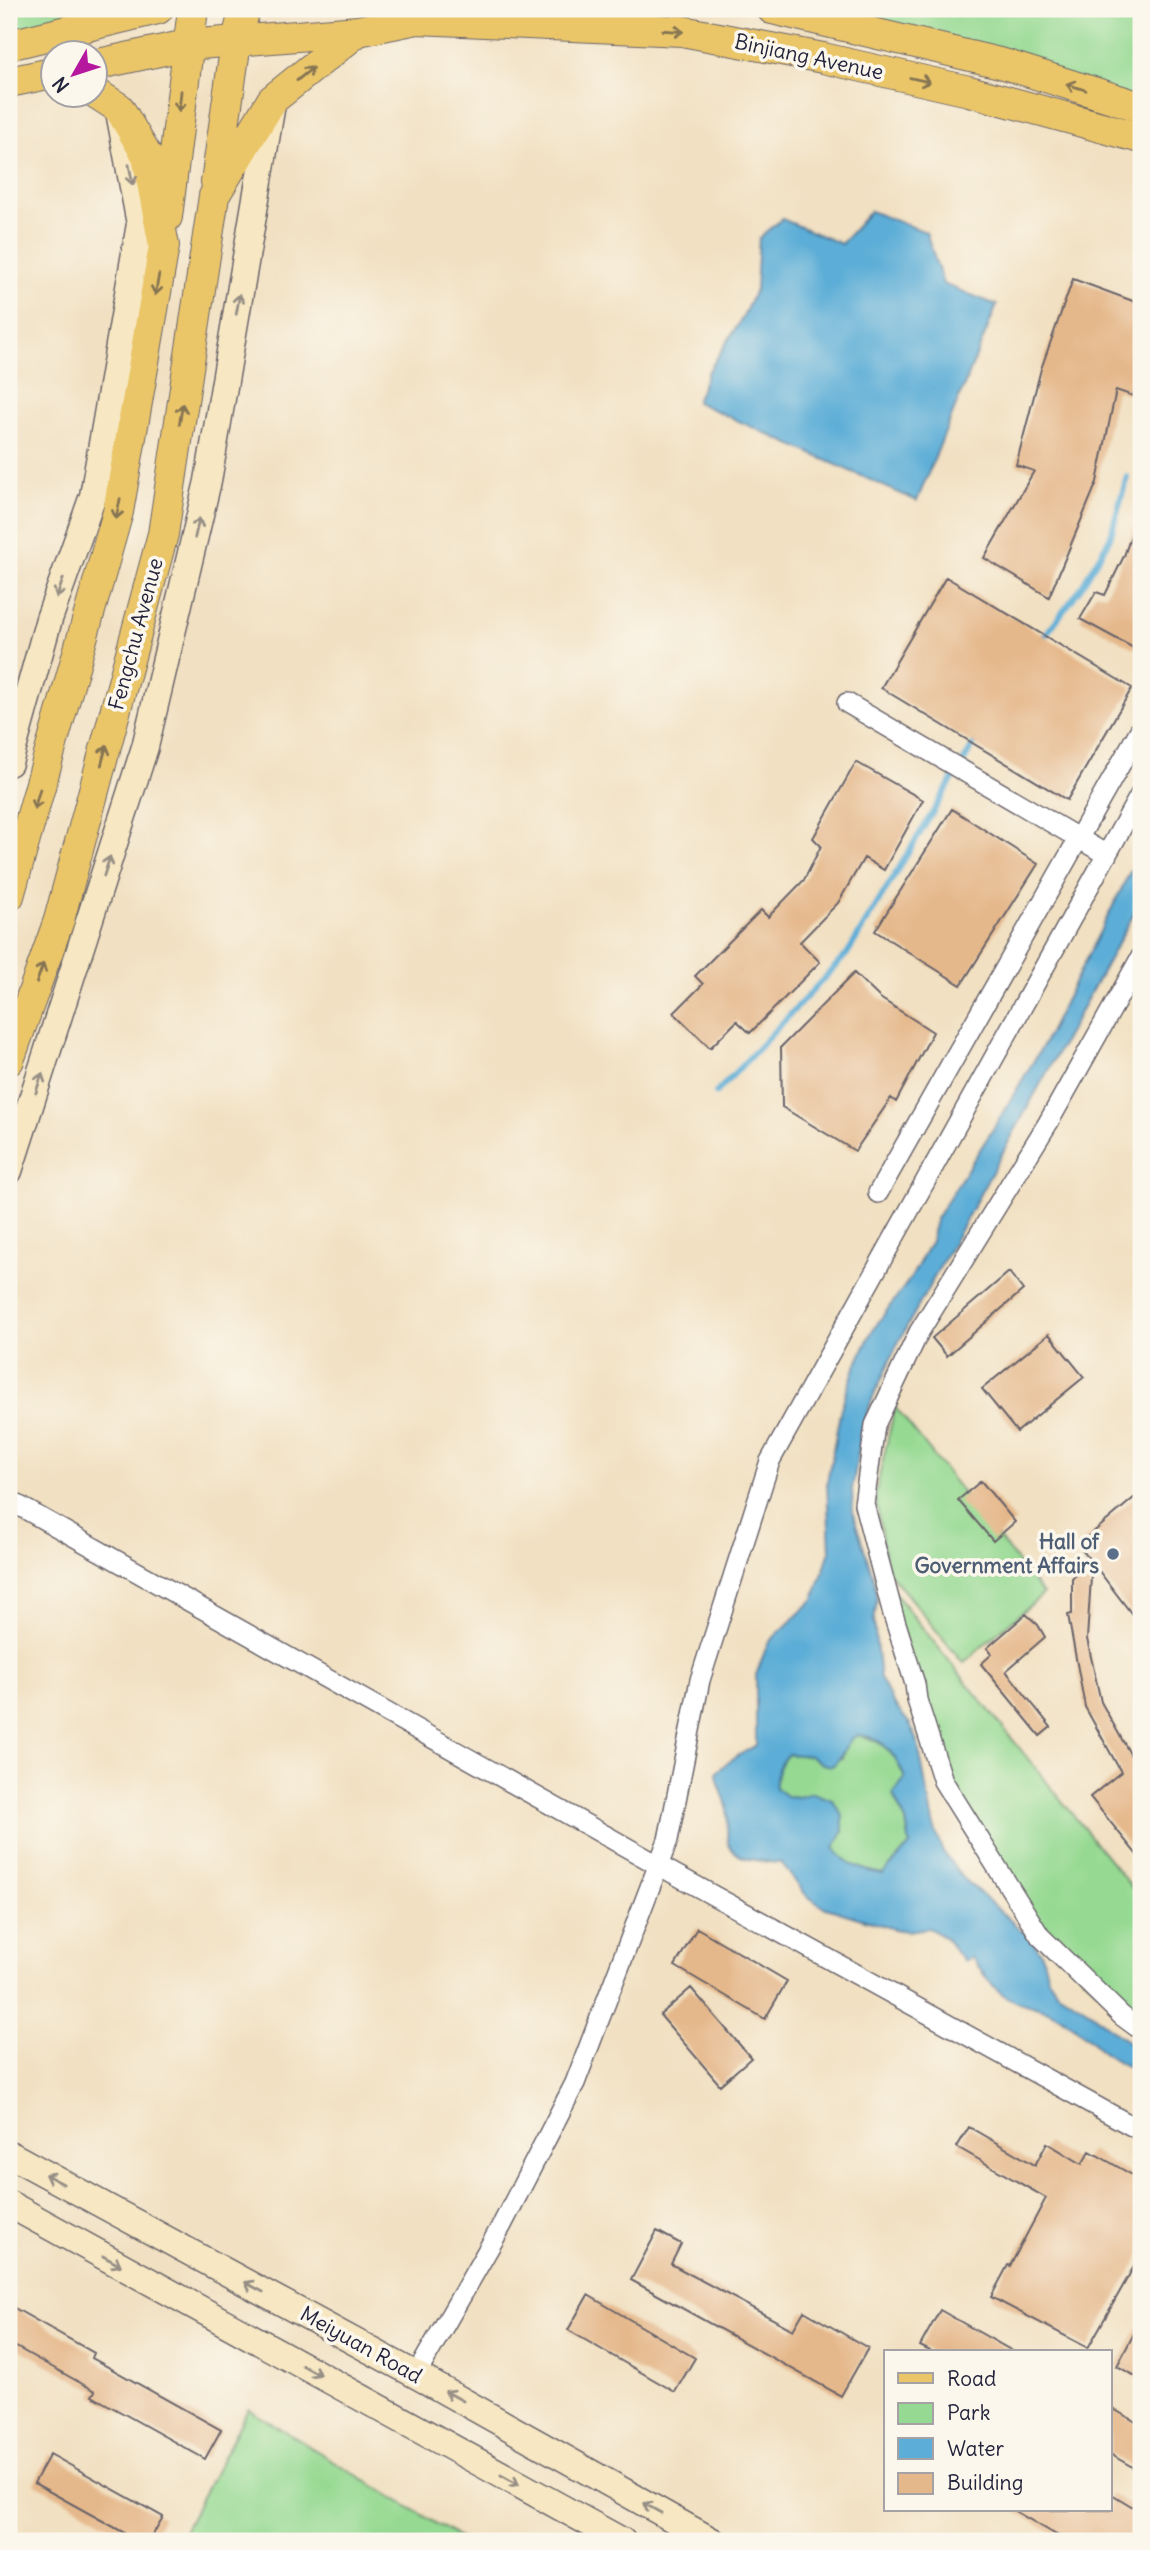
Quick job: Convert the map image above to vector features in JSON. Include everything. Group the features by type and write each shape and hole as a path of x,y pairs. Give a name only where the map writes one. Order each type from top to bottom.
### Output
{"main road":[{"path":"9,45 158,9"},
{"path":"9,896 118,512 165,236 193,9"},
{"name":"Fengchu Avenue","path":"9,1060 59,920 163,534 236,42 245,9"},
{"name":"Binjiang Avenue","path":"772,9 1004,64 1141,107"},
{"name":"Binjiang Avenue","path":"108,62 187,45 358,31 417,19 682,31 823,58 969,91 1141,138"},
{"name":"Fengchu Avenue","path":"214,196 272,100 358,31"},
{"path":"9,85 38,77"},
{"path":"9,85 38,86"},
{"path":"108,101 147,156 165,236"},
{"path":"165,236 208,234"}],"street":[{"path":"9,1171 145,747 208,481 272,100"},
{"path":"83,640 93,496 140,224 108,104"},
{"path":"208,234 248,245"},
{"path":"173,469 174,625"},
{"path":"9,763 49,619 93,496"},
{"path":"847,703 1107,855"},
{"path":"878,1193 1141,728"},
{"path":"416,2375 502,2225 575,2083 668,1840 700,1680 770,1461 1141,793"},
{"path":"1141,957 1048,1123 919,1332 875,1425 864,1504 915,1684 917,1700 943,1781 1040,1936 1122,2016 1141,2030"},
{"path":"9,1500 658,1865 1141,2131"},
{"name":"Meiyuan Road","path":"9,2154 416,2375 712,2541"},
{"path":"9,2204 622,2541"}],"green space":[{"path":"9,9 158,9 9,45"},
{"path":"772,9 1141,9 1141,107"},
{"path":"895,1407 1043,1594 963,1663 887,1570 875,1495"},
{"path":"884,1580 1141,1899 1141,2030 1040,1936 943,1781"},
{"path":"857,1735 874,1740 887,1749 897,1761 905,1778 893,1795 906,1821 910,1845 883,1874 856,1866 844,1859 834,1848 843,1831 843,1816 832,1800 813,1793 799,1797 786,1796 776,1788 778,1770 788,1754 811,1756 822,1764 842,1758 847,1741"},
{"path":"248,2409 465,2541 179,2541"}],"water":[{"path":"870,211 926,232 943,284 997,305 917,501 696,402 708,372 743,317 756,288 759,238 782,219 841,244"},
{"path":"1141,850 1141,901 898,1343 871,1402 863,1427 852,1489 853,1514 874,1579 877,1599 874,1622 880,1678 892,1702 910,1724 917,1739 933,1823 942,1850 961,1876 1031,1939 1042,1954 1048,1978 1058,1992 1092,2013 1141,2050 1141,2070 1128,2067 1106,2054 1057,2015 1007,1997 992,1984 971,1957 964,1961 946,1939 929,1928 907,1931 894,1929 823,1907 806,1895 781,1863 750,1859 736,1853 728,1841 727,1808 717,1777 717,1772 729,1761 756,1745 756,1675 768,1643 814,1599 830,1551 827,1482 841,1408 854,1370 872,1331 912,1276 931,1241 936,1219 1042,1047","holes":["857,1735 873,1738 885,1746 897,1761 905,1778 893,1795 906,1821 910,1845 883,1874 856,1866 844,1859 834,1848 843,1831 843,1816 832,1800 813,1793 799,1797 786,1796 776,1788 778,1770 788,1754 811,1756 822,1764 832,1766"]}],"building":[{"path":"1073,279 1141,304 1141,371 1133,396 1116,390 1097,482 1049,597 984,558 1034,471 1016,465 1041,369"},
{"path":"1138,515 1141,515 1141,602 1135,614 1141,617 1141,652 1080,619 1096,592 1105,595 1124,556"},
{"path":"946,577 1132,688 1067,800 881,688"},
{"path":"856,762 923,800 884,870 864,858 838,903 800,942 820,962 750,1033 737,1021 710,1048 674,1013 703,984 695,976 761,910 768,917 804,880 821,846 813,838"},
{"path":"952,809 1038,864 961,985 875,931"},
{"path":"854,973 880,998 933,1032 896,1102 891,1098 855,1151 782,1107 781,1047"},
{"path":"1009,1272 1023,1290 947,1356 932,1338"},
{"path":"1049,1334 1084,1377 1017,1432 982,1389"},
{"path":"981,1481 1015,1522 993,1541 958,1500"},
{"name":"Hall of Government Affairs","path":"1141,1492 1141,1626 1078,1545"},
{"path":"1092,1562 1087,1639 1101,1702 1134,1761 1141,1755 1141,1860 1090,1797 1121,1772 1085,1707 1068,1615 1072,1614 1072,1578"},
{"path":"1026,1614 1038,1625 1045,1637 1006,1671 1051,1727 1040,1736 981,1664 992,1654 987,1648"},
{"path":"697,1928 787,1981 765,2019 675,1966"},
{"path":"691,1988 751,2058 720,2085 660,2015"},
{"path":"969,2127 1035,2165 1047,2143 1082,2164 1090,2151 1141,2180 1141,2254 1088,2348 991,2297 1046,2198 957,2147"},
{"path":"657,2231 681,2244 671,2264 793,2330 804,2311 868,2348 841,2396 631,2280"},
{"path":"588,2295 695,2358 675,2392 568,2330"},
{"path":"9,2305 94,2353 92,2358 221,2430 205,2459 92,2396 95,2391 9,2343"},
{"path":"940,2310 1010,2350 928,2350 920,2346"},
{"path":"1141,2320 1141,2379 1117,2366"},
{"path":"1112,2408 1141,2425 1141,2472 1112,2455"},
{"path":"50,2454 163,2517 149,2541 139,2541 34,2483"},
{"path":"1112,2494 1141,2512 1141,2541 1067,2541 1016,2512 1112,2512"}],"waterway":[{"path":"1040,642 1080,589 1110,538 1127,477"},
{"path":"716,1093 847,954 977,739"}],"place":[{"name":"Hall of Government Affairs","path":"1113,1554"}]}
